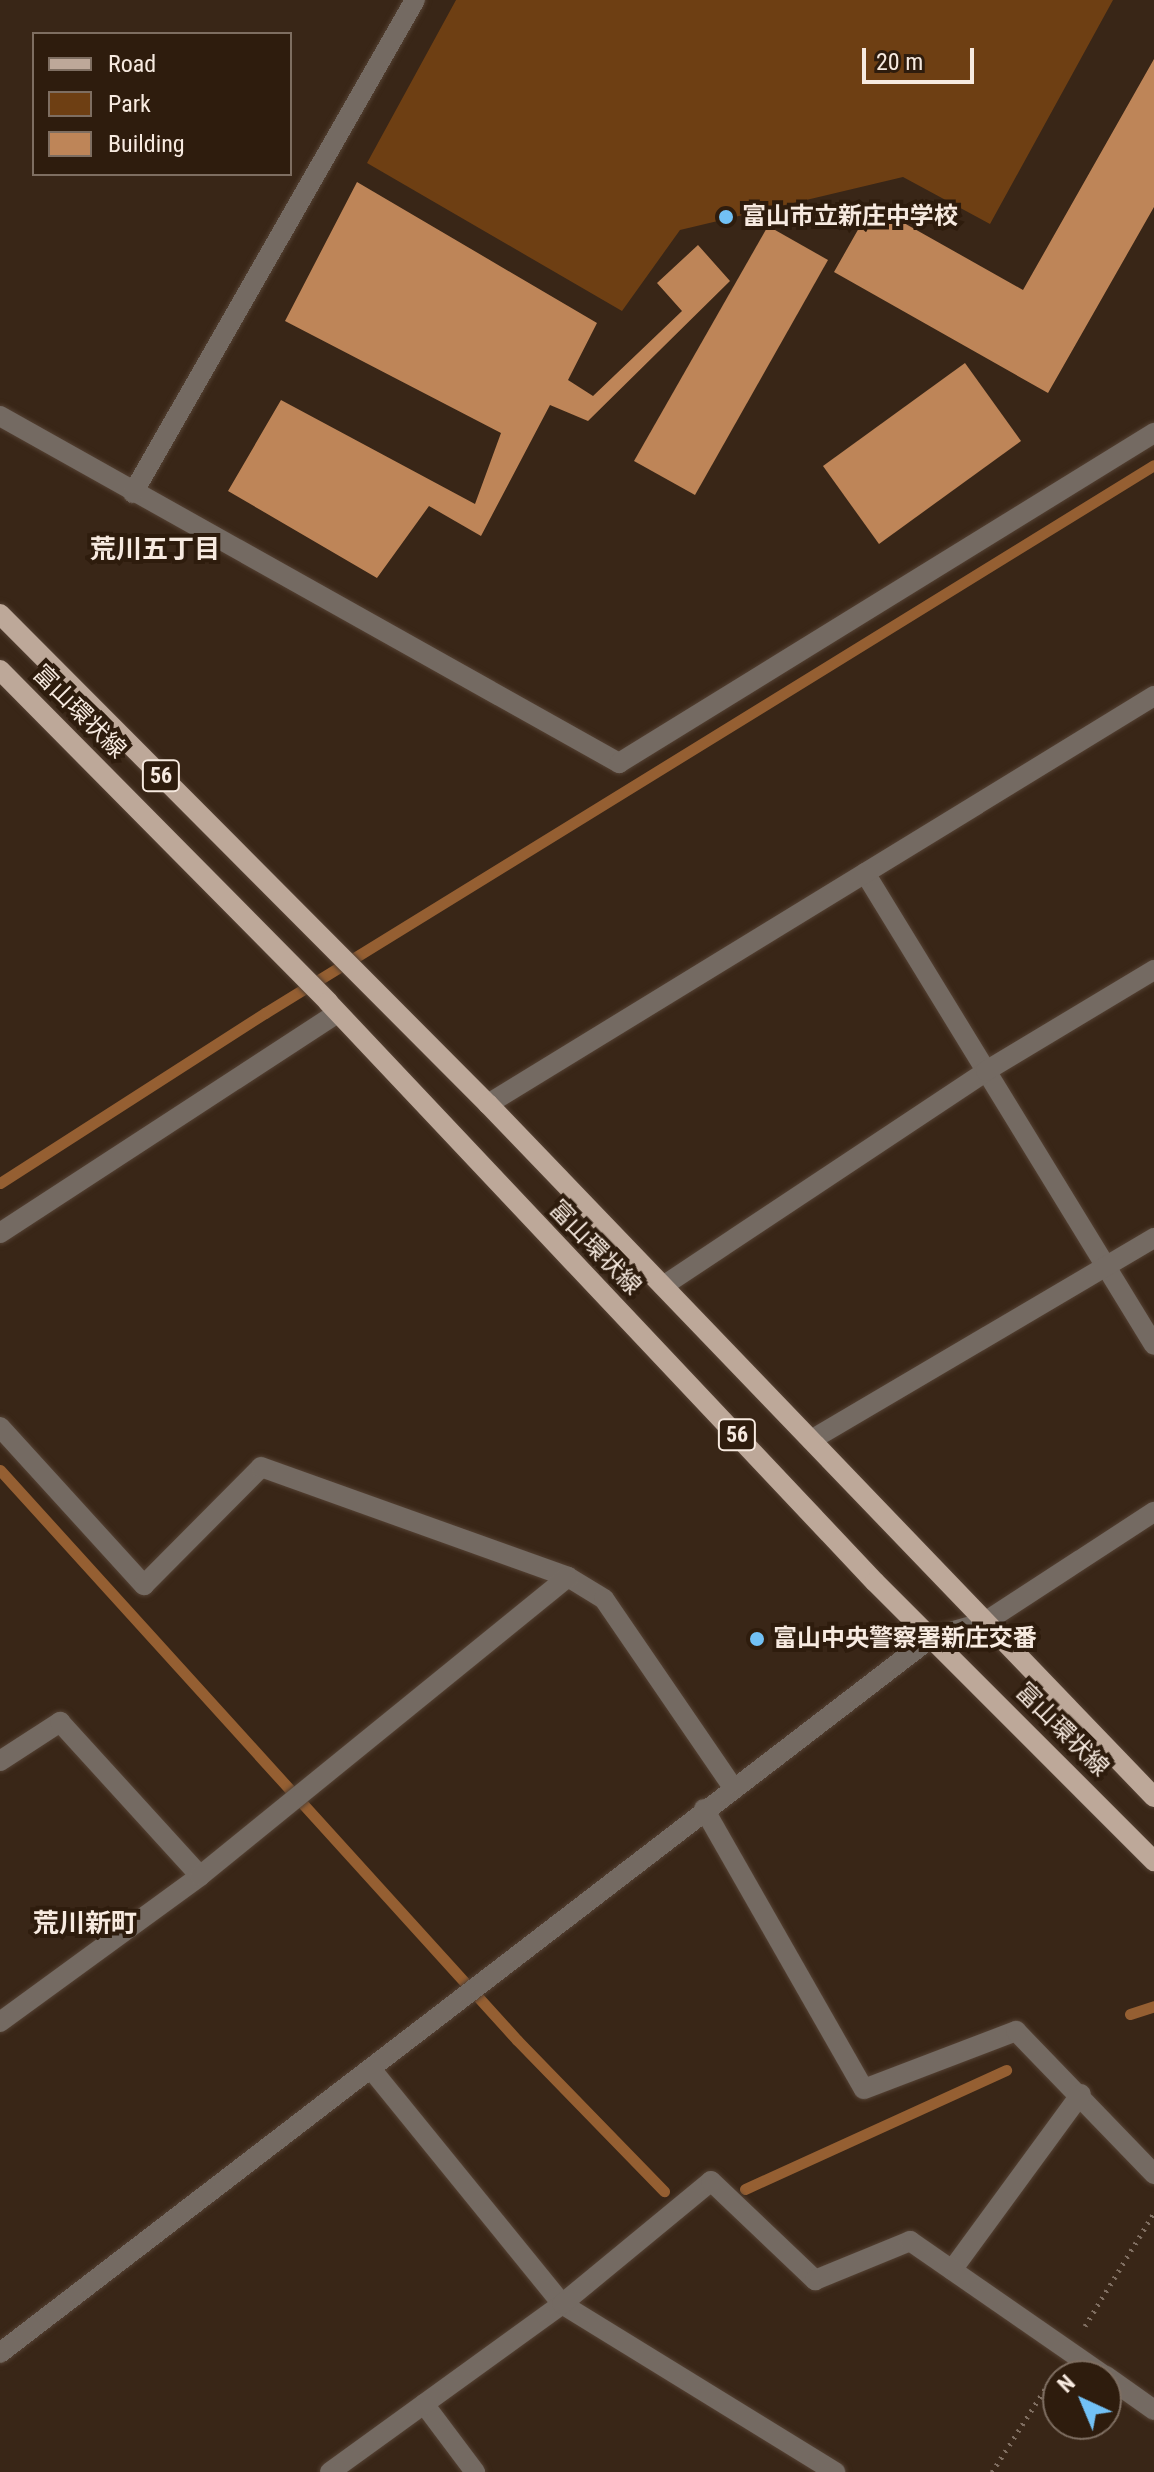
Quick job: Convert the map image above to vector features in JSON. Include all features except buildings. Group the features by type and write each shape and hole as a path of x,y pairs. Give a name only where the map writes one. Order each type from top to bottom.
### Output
{"main road":[{"name":"富山環状線","path":"0,614 488,1104 1152,1792"},
{"name":"富山環状線","path":"0,670 289,961 875,1582 1154,1861"}],"street":[{"path":"133,493 415,0"},
{"path":"0,416 619,763 1154,433"},
{"path":"488,1104 1154,696"},
{"path":"865,873 1154,1345"},
{"path":"663,1286 986,1071 1154,970"},
{"path":"0,1233 333,1008"},
{"path":"811,1440 1154,1238"},
{"path":"0,1427 144,1585 261,1467 568,1577 604,1599 734,1789"},
{"path":"0,2353 372,2070 704,1809 932,1637 985,1622 1154,1512"},
{"path":"0,2022 200,1876 568,1577"},
{"path":"0,1761 60,1722 200,1876"},
{"path":"704,1809 864,2089 1016,2031 1081,2094 1154,2174"},
{"path":"372,2070 562,2304 835,2472"},
{"path":"952,2270 1081,2094"},
{"path":"330,2472 562,2304 711,2181 815,2280 910,2241 1083,2360"},
{"path":"1122,2387 1154,2410"},
{"path":"424,2404 475,2472"}],"green space":[{"path":"456,0 1113,0 990,224 903,177 680,230 622,311 367,163"}],"waterway":[{"path":"0,1183 265,1013 1154,465"},
{"path":"0,1470 517,2040 664,2191"},
{"path":"1130,2014 1154,2006"},
{"path":"745,2189 1006,2070"}],"place":[{"name":"富山市立新庄中学校","path":"726,217"},
{"name":"富山中央警察署新庄交番","path":"757,1639"}],"district":[{"name":"荒川五丁目","path":"155,550"},
{"name":"荒川新町","path":"85,1924"}]}
